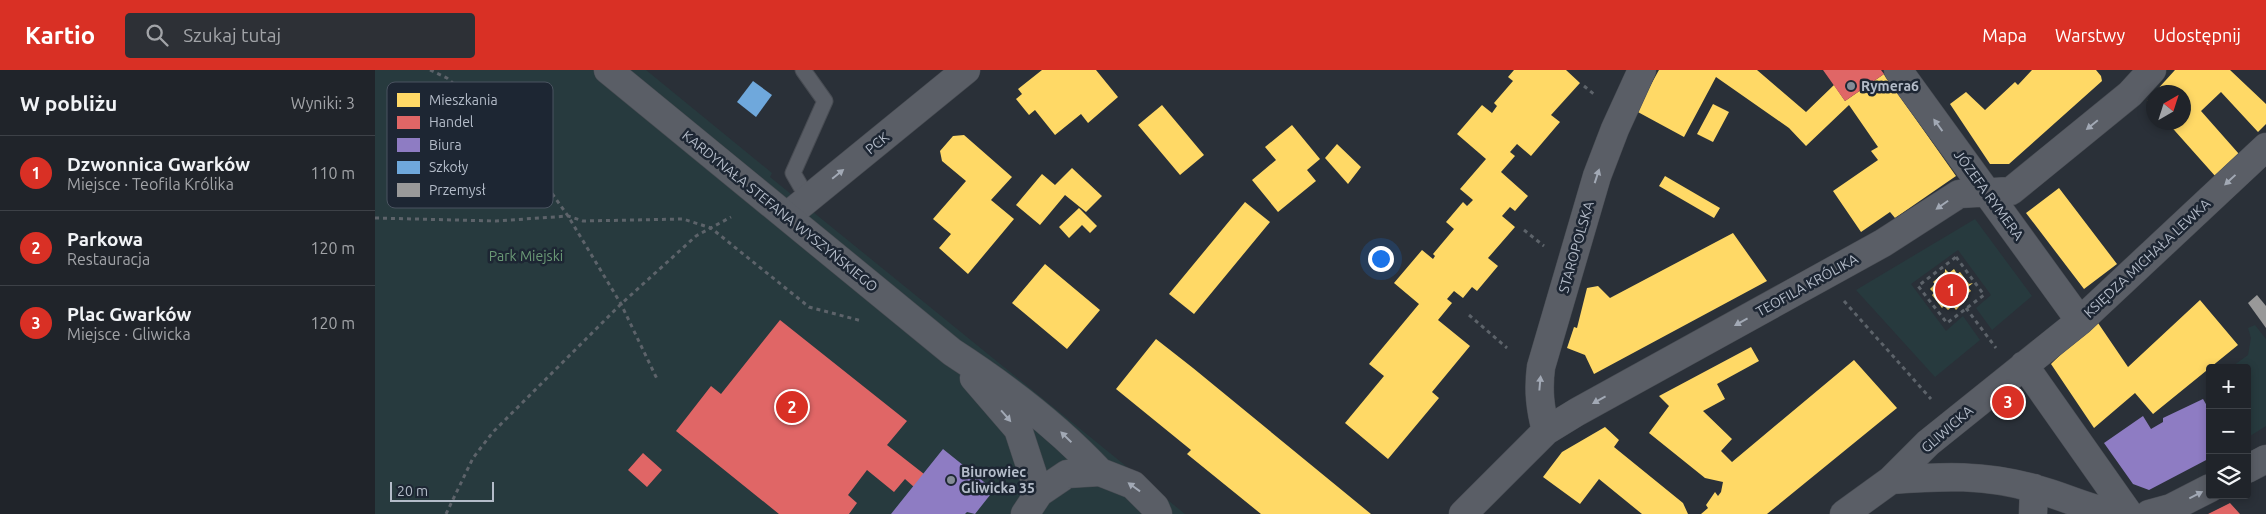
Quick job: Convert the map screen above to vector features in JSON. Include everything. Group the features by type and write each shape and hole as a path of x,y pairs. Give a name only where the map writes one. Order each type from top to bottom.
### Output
{"street":[{"name":"KARDYNAŁA STEFANA WYSZYŃSKIEGO","path":"608,70 951,352 1001,384 1062,433 1100,472"},
{"name":"PCK","path":"787,216 966,70"},
{"name":"STAROPOLSKA","path":"1546,431 1540,408 1541,367 1597,176 1615,129 1642,70"},
{"name":"JÓZEFA RYMERA","path":"1898,70 2080,321"},
{"name":"TEOFILA KRÓLIKA","path":"1463,514 1546,431 1883,243 1959,194 2011,191 2130,94 2151,70"},
{"name":"KSIĘDZA MICHAŁA LEWKA","path":"2024,365 2080,321 2266,147"},
{"name":"KARDYNAŁA STEFANA WYSZYŃSKIEGO","path":"951,352 1017,429 1032,503"},
{"name":"GLIWICKA","path":"1844,514 1891,480 1928,443 2024,365"},
{"path":"2024,365 2129,514"},
{"path":"2251,466 2266,459"},
{"path":"1032,503 1067,474 1100,472 1133,484 1155,507 1158,514"},
{"path":"1891,480 1945,476 1978,477 2034,501 2116,514"},
{"path":"2149,514 2171,508 2206,490"}],"lane":[{"path":"803,70 825,101 793,173 808,199"}],"path":[{"path":"430,70 452,82"},
{"path":"553,195 568,216 621,304 659,381"},
{"path":"375,218 496,221 568,216 583,221 683,219 711,228 809,307 865,322 895,306"},
{"path":"446,514 473,458 493,432 621,304 696,236 731,217"},
{"path":"1524,230 1549,251"},
{"path":"1955,258 1984,294 1966,308 1947,323 1918,286 1955,258"},
{"path":"1843,299 1932,400"},
{"path":"1966,308 1997,348"},
{"path":"1469,315 1507,348"}],"green space":[{"name":"Park Miejski","path":"375,70 646,70 772,173 770,177 1185,514 375,514"},
{"path":"1975,219 2032,296 1992,330 1976,308 1991,295 1958,250 1911,284 1946,331 1963,316 1980,340 1935,377 1856,290"},
{"path":"2255,325 2266,339 2266,426 2251,435 2251,364 2236,364 2248,355 2251,338 2248,328"}],"building: Mieszkania":[{"path":"1042,70 1096,70 1118,97 1088,123 1081,114 1055,135 1035,110 1029,115 1016,99 1022,94 1018,89"},
{"path":"1514,70 1566,70 1580,83 1551,115 1560,122 1531,156 1517,144 1510,152 1515,156 1501,172 1528,196 1515,211 1510,207 1502,216 1515,227 1488,258 1498,266 1477,291 1472,287 1463,298 1454,291 1447,299 1452,303 1438,320 1470,346 1432,392 1439,398 1388,459 1345,423 1384,376 1369,364 1419,304 1394,283 1422,250 1433,259 1435,256 1433,254 1454,229 1446,222 1463,202 1467,206 1473,200 1460,189 1486,159 1457,134 1482,105 1492,113 1497,106 1494,103 1513,81 1508,77"},
{"path":"1659,70 1757,70 1806,112 1834,85 1845,101 1884,74 1956,176 1895,218 1890,212 1861,232 1833,191 1878,160 1871,151 1878,147 1849,105 1806,146 1789,128 1716,77 1684,137 1636,111"},
{"path":"2032,70 2096,70 2101,76 2102,81 2009,164 1990,164 1950,104 1966,92 1985,110 2015,82 2018,85"},
{"path":"2175,70 2230,70 2266,104 2266,124 2258,132 2221,92 2201,111 2239,154 2216,177 2174,130 2191,130 2191,85 2161,85"},
{"path":"1713,104 1729,112 1713,142 1697,134"},
{"path":"1162,105 1204,155 1180,175 1138,125"},
{"path":"1292,125 1320,159 1307,170 1316,181 1278,212 1252,180 1276,160 1265,147"},
{"path":"964,135 1012,177 991,200 1014,219 968,274 939,248 951,234 933,219 966,181 942,161 940,151 953,136"},
{"path":"1337,144 1361,167 1348,184 1325,158"},
{"path":"1072,168 1102,196 1086,212 1065,195 1040,225 1016,205 1042,174 1055,185"},
{"path":"1665,176 1720,208 1714,218 1659,186"},
{"path":"2059,188 2117,264 2084,289 2026,213"},
{"path":"1245,202 1270,222 1194,314 1169,294"},
{"path":"1079,208 1097,226 1090,233 1082,225 1069,238 1059,227"},
{"path":"1733,233 1767,281 1594,374 1585,355 1567,348 1574,327 1577,328 1587,288 1598,286 1610,298"},
{"path":"1045,264 1100,310 1067,349 1012,303"},
{"path":"1945,269 1949,273 1954,269 1957,274 1960,272 1969,284 1973,283 1968,287 1971,291 1966,295 1968,297 1956,310 1953,306 1948,310 1944,306 1942,308 1932,295 1934,293 1930,289 1935,284 1933,282 1945,272"},
{"path":"2200,300 2238,345 2215,364 2206,364 2206,371 2153,414 2135,393 2094,428 2051,364 2096,320 2128,367"},
{"path":"1156,339 1371,514 1261,514 1187,454 1191,450 1116,389"},
{"path":"1751,347 1759,361 1717,384 1725,399 1703,411 1732,439 1721,451 1732,462 1854,360 1897,408 1767,514 1701,514 1708,508 1706,505 1715,492 1718,496 1721,492 1723,482 1705,478 1649,433 1669,406 1659,396"},
{"path":"1605,427 1619,440 1614,447 1683,503 1688,514 1642,514 1599,479 1580,504 1543,477 1562,452"}],"building: Handel":[{"name":"Rymera6","path":"1823,70 1881,70 1884,74 1845,101"},
{"path":"780,320 907,421 887,445 924,474 914,487 905,479 894,492 867,470 848,495 857,503 849,514 779,514 676,431 711,386 721,394"},
{"path":"643,453 662,470 647,487 628,470"},
{"path":"2230,503 2240,514 2208,514"}],"building: Biura":[{"path":"2203,399 2206,404 2206,460 2149,490 2133,484 2104,443 2143,416 2151,429 2163,422 2163,418"},
{"name":"Biurowiec Gliwicka 35","path":"943,449 994,490 975,514 967,512 965,514 891,514"}],"building: Szkoły":[{"path":"753,81 772,95 756,117 737,102"}],"building: Przemysł":[{"path":"2257,295 2266,306 2266,328 2248,303"}],"place":[{"name":"Rymera6","path":"1851,86"},
{"name":"Dzwonnica Gwarków","path":"1951,290"},
{"name":"Plac Gwarków","path":"2008,402"},
{"name":"Parkowa","path":"792,407"},
{"name":"Biurowiec Gliwicka 35","path":"951,480"}]}
